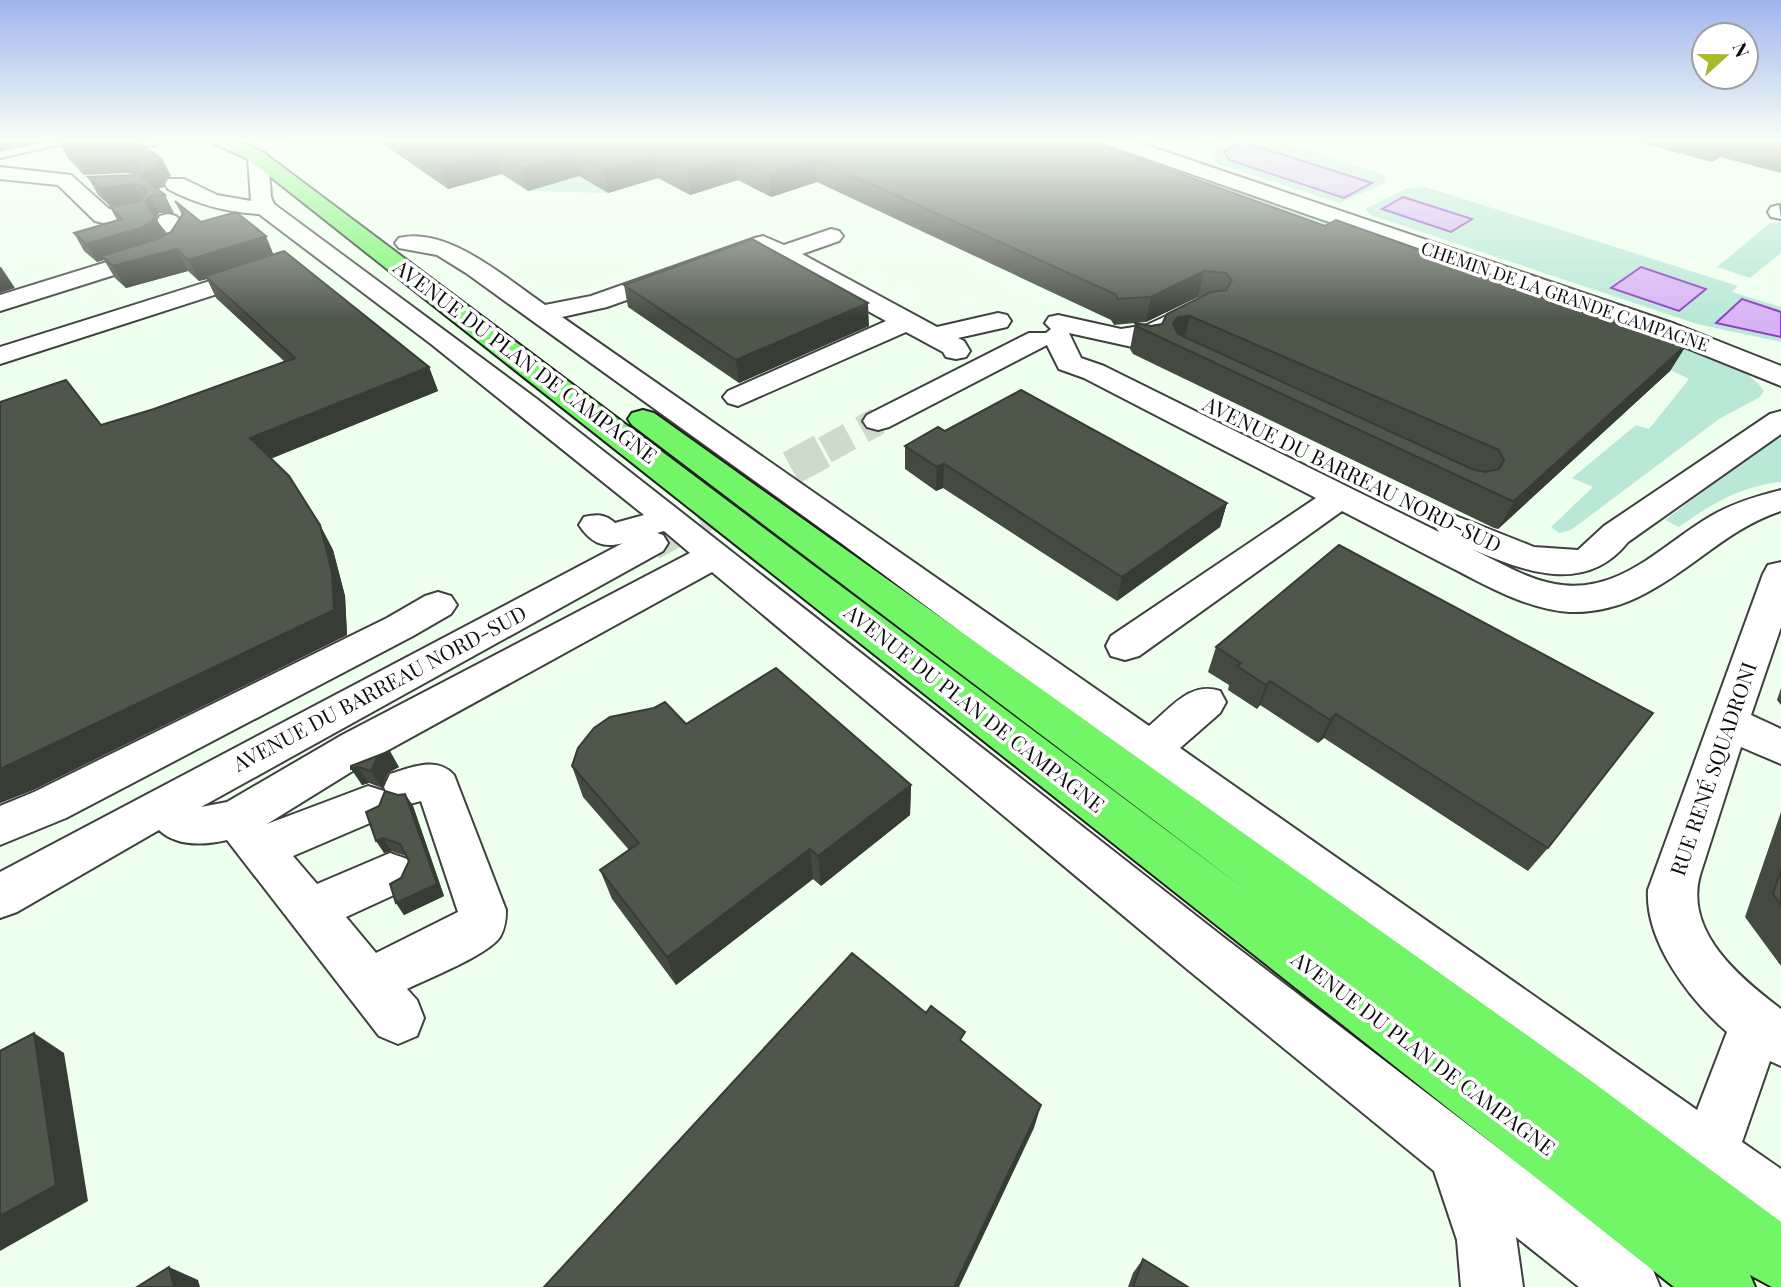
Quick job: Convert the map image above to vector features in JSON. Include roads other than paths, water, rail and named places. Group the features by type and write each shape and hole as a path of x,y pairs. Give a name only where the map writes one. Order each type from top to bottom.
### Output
{"main road":[{"name":"AVENUE DU PLAN DE CAMPAGNE","path":"332,199 774,535 1548,1069 1781,1260"},
{"name":"AVENUE DU PLAN DE CAMPAGNE","path":"341,199 407,243 774,535"},
{"name":"AVENUE DU PLAN DE CAMPAGNE","path":"1548,1069 1724,1287"}],"street":[{"path":"86,199 103,216 142,211"},
{"path":"0,303 160,253 173,246 180,233 187,199"},
{"path":"195,199 303,259 662,531"},
{"name":"CHEMIN DE LA GRANDE CAMPAGNE","path":"1283,199 1655,327 1753,363 1781,377"},
{"name":"CHEMIN DE LA GRANDE CAMPAGNE","path":"1318,199 1669,326 1730,344 1781,353"},
{"path":"783,253 831,236"},
{"path":"407,243 444,249 541,314 774,535 1472,1166 1629,1287"},
{"path":"541,314 598,302 763,243 954,347 956,352"},
{"path":"0,356 303,259"},
{"path":"932,335 1040,337 1094,331 1135,342 1199,307"},
{"path":"738,397 905,322"},
{"path":"878,421 1040,337"},
{"name":"AVENUE DU BARREAU NORD-SUD","path":"1040,337 1094,372 1509,582 1541,595 1573,600 1595,598 1624,589 1652,574 1721,524 1753,508 1781,500"},
{"name":"AVENUE DU BARREAU NORD-SUD","path":"1040,337 1082,343 1494,545 1545,561 1583,561 1600,552 1616,534 1781,420"},
{"path":"1125,646 1340,497"},
{"path":"596,525 609,536 662,531 774,535 1151,749 1548,1069 1709,1153 1781,1205"},
{"path":"1499,528 1534,545 1568,547 1616,534"},
{"name":"AVENUE DU BARREAU NORD-SUD","path":"0,897 662,531"},
{"path":"248,834 357,747 774,535"},
{"name":"RUE RENÉ SQUADRONI","path":"1709,1153 1768,1032 1721,992 1692,955 1677,923 1672,894 1728,723 1781,574"},
{"path":"0,826 50,805 438,605"},
{"path":"1151,749 1206,702"},
{"path":"1728,723 1781,747"},
{"path":"163,806 180,821 248,834 432,781 438,788 426,858"},
{"path":"248,834 398,1018"},
{"name":"AVENUE DU BARREAU NORD-SUD","path":"0,878 109,835"},
{"path":"311,910 426,858"},
{"path":"368,982 470,933 482,922 482,910 426,858"},
{"path":"1493,1287 1487,1240 1472,1166 1548,1069"}],"tunnel":[{"path":"825,450 878,421"},
{"path":"651,543 828,448"}]}
